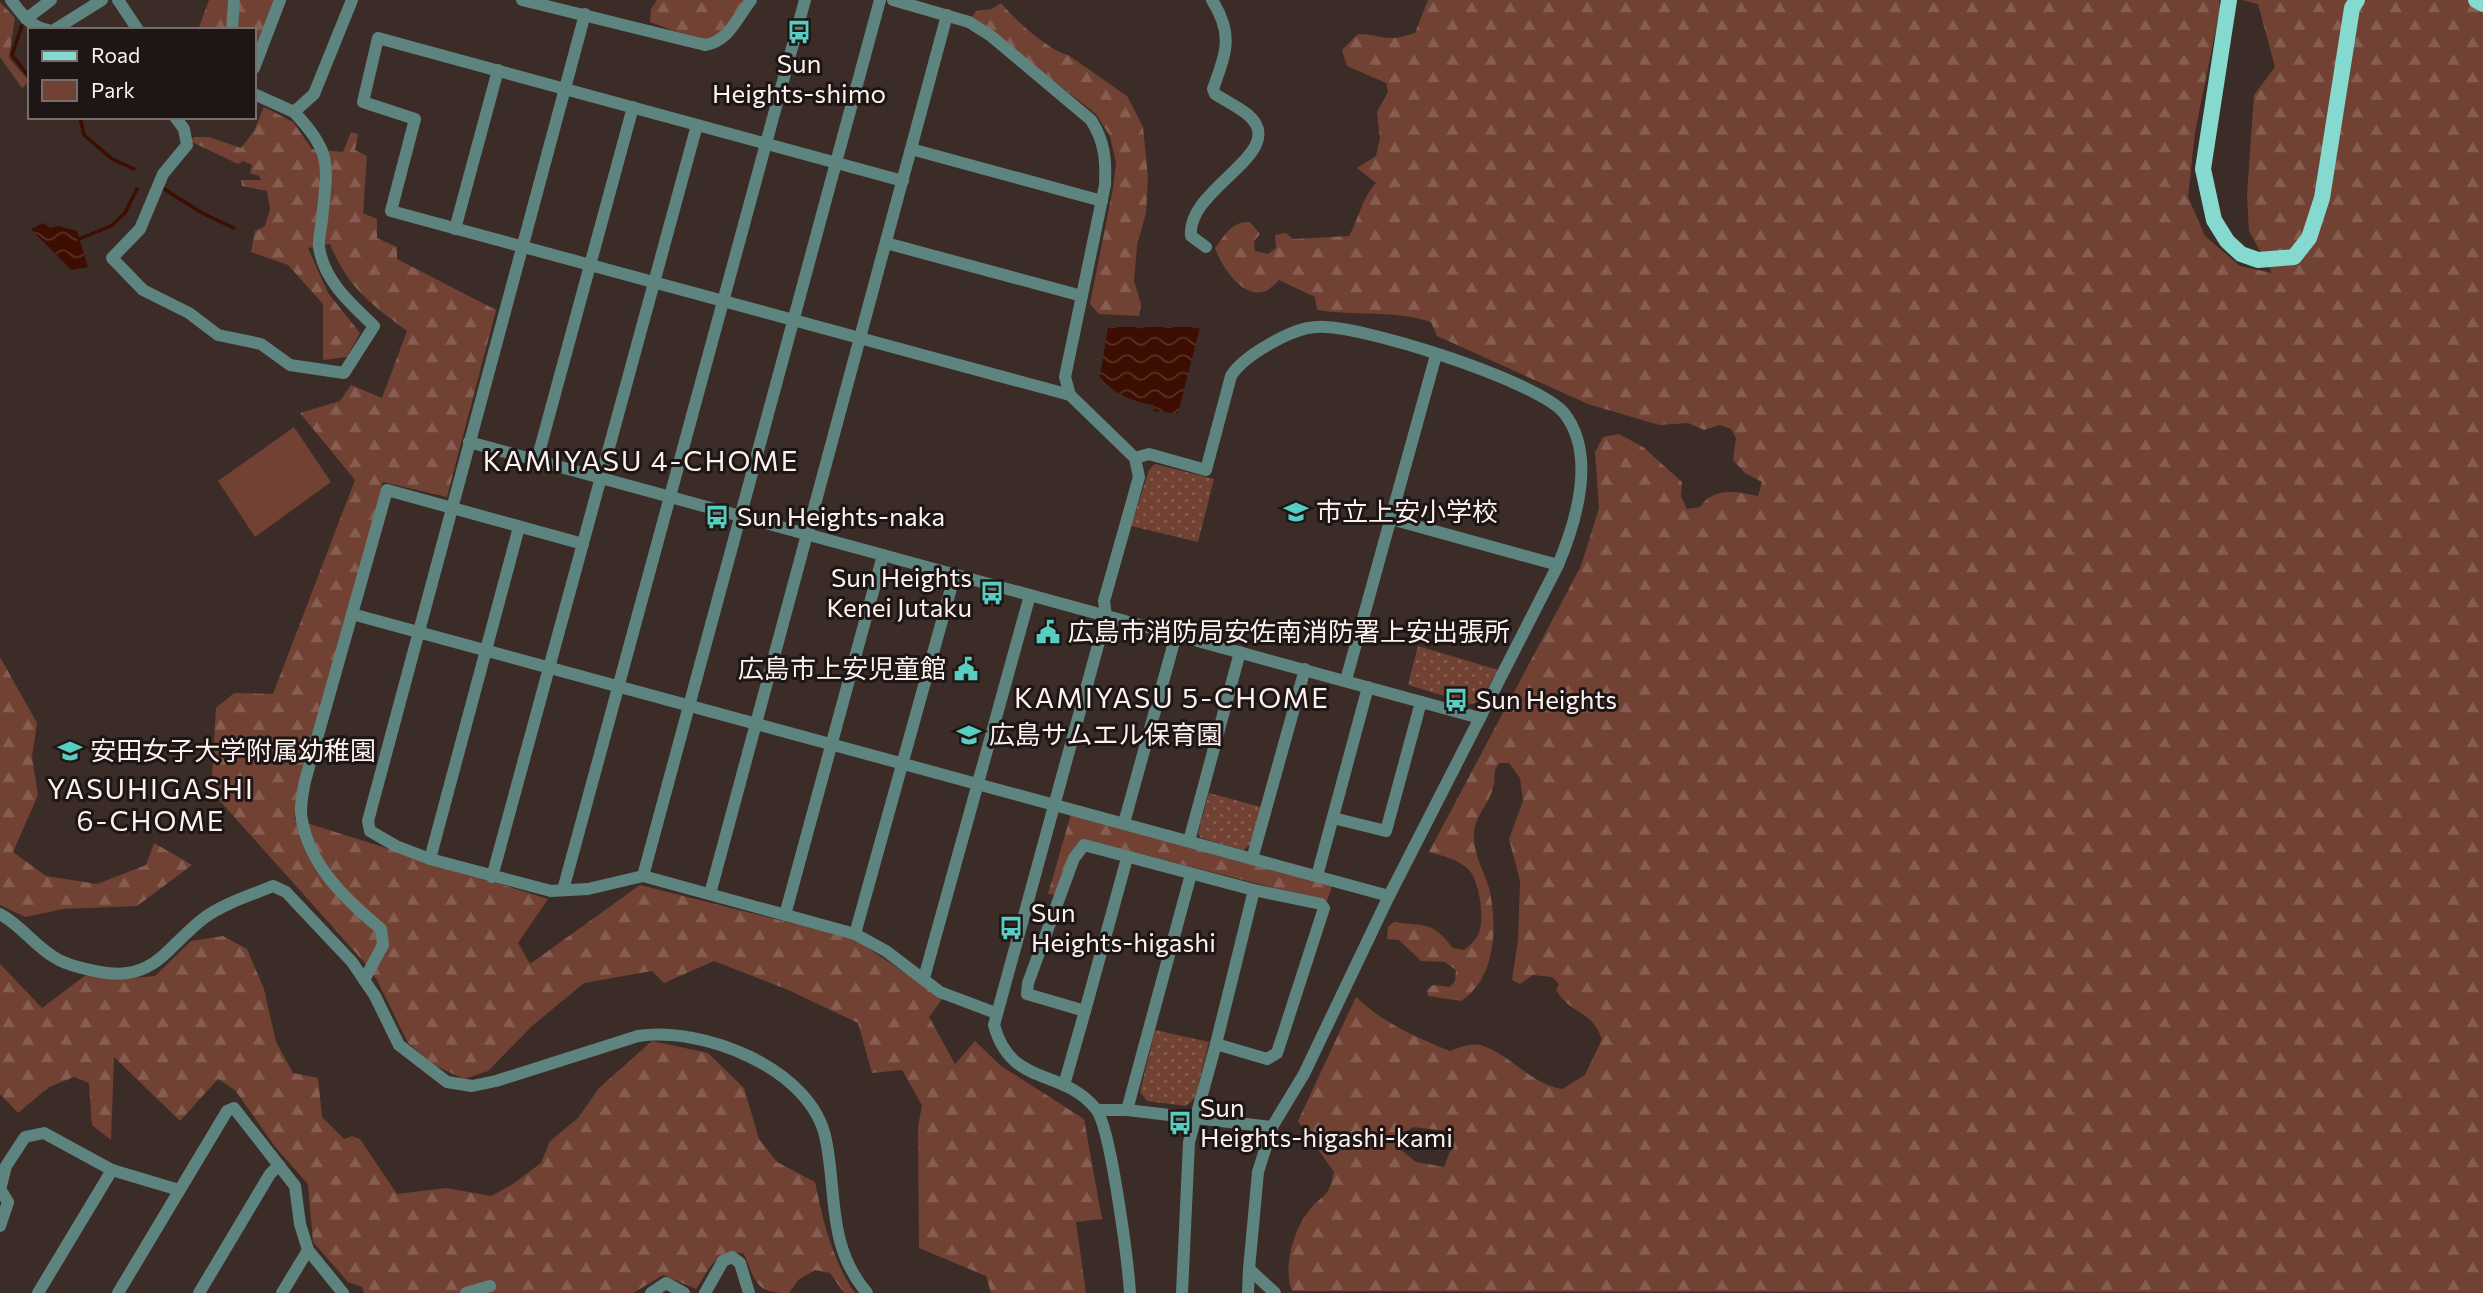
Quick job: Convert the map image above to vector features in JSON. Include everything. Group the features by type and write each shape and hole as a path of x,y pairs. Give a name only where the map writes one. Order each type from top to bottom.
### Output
{"main road":[{"path":"2229,0 2203,169 2207,195 2214,220 2227,241 2249,257 2277,260 2294,257 2309,238 2322,198 2352,8 2357,0"},
{"path":"2476,0 2483,4"}],"street":[{"path":"11,0 26,19 38,28"},
{"path":"26,19 51,0"},
{"path":"57,28 102,0"},
{"path":"118,0 137,28"},
{"path":"232,28 234,0"},
{"path":"256,63 280,0"},
{"path":"294,112 314,94 352,0"},
{"path":"522,0 705,45 717,43 725,37 751,0"},
{"path":"564,890 806,0"},
{"path":"643,876 880,0"},
{"path":"893,0 969,22 991,36 1091,120 1102,137 1107,158 1102,201 1065,377 1070,395"},
{"path":"1206,247 1191,236 1190,227 1214,187 1247,161 1255,151 1258,141 1256,126 1249,115 1215,94 1213,89 1225,57 1227,31 1210,1"},
{"path":"585,14 368,821 370,831 396,846 430,859 551,891 588,889 643,876 855,934 924,978 940,992 996,1013"},
{"path":"710,894 947,15"},
{"path":"903,181 378,38 363,102 415,119 391,211 654,285 1070,395 1135,458 1139,477 1104,601 1106,616 994,1025 1000,1046 1010,1059 1064,1085 1097,1110 1107,1139 1130,1293"},
{"path":"454,229 498,70"},
{"path":"176,119 184,129 187,145 163,174 140,229 112,258 143,290 189,313 218,335 261,344 290,365 344,373 374,326 343,297 325,266 319,246 327,165 314,133 294,112 256,95"},
{"path":"537,460 633,107"},
{"path":"492,877 698,125"},
{"path":"911,149 1102,201"},
{"path":"886,243 1082,296"},
{"path":"1135,458 1149,454 1206,470 1231,376 1238,364 1300,329 1319,326 1355,333 1468,364 1539,396 1564,414 1574,436 1581,467 1580,498 1574,527 1558,565 1389,896 1304,1074 1272,1128 1258,1172 1248,1293"},
{"path":"1346,680 1436,355"},
{"path":"469,442 1480,718"},
{"path":"364,980 383,945 381,929 354,906 321,867 301,819 305,781 387,491 583,544"},
{"path":"1391,519 1558,565"},
{"path":"430,859 519,527"},
{"path":"785,915 883,555"},
{"path":"855,934 955,575"},
{"path":"924,978 1030,595"},
{"path":"352,614 1389,896"},
{"path":"1124,823 1176,635"},
{"path":"1189,841 1240,652"},
{"path":"1252,859 1304,669"},
{"path":"1317,876 1368,687"},
{"path":"1333,818 1386,831 1421,702"},
{"path":"1085,1011 1027,994 1028,983 1074,858 1084,845 1254,890 1321,904 1324,908 1277,1052 1267,1059 1216,1044"},
{"path":"1064,1085 1127,858"},
{"path":"1127,1110 1191,874"},
{"path":"0,914 23,929 30,940 61,961 78,967 127,975 138,974 156,962 206,917 273,886 286,892 352,962 399,1045 447,1082 459,1086 496,1080 638,1036 659,1033 690,1037 754,1058 800,1093 822,1126 826,1140 834,1224 842,1246 867,1293"},
{"path":"1182,1293 1189,1142 1254,890"},
{"path":"118,1293 227,1111 234,1108 295,1186 300,1224 308,1250 343,1293"},
{"path":"1097,1110 1127,1110 1272,1128"},
{"path":"0,1226 8,1202 0,1189 6,1166 25,1137 34,1133 44,1133 57,1138 112,1170 179,1190"},
{"path":"199,1293 270,1174 279,1165"},
{"path":"38,1293 112,1170"},
{"path":"282,1293 308,1250"},
{"path":"705,1293 723,1261 732,1256 740,1263 749,1293"},
{"path":"1249,1269 1275,1293"},
{"path":"650,1293 666,1283 684,1293"},
{"path":"466,1293 490,1286"}],"green space":[{"path":"209,0 228,0 227,28 199,28"},
{"path":"240,0 277,0 256,54 256,28 237,28"},
{"path":"657,0 746,0 715,39 704,42 650,22 651,9"},
{"path":"1428,0 2219,0 2220,9 2195,132 2188,197 2205,236 2240,266 2272,273 2249,231 2247,195 2254,95 2275,67 2258,4 2242,0 2483,0 2483,1293 1292,1291 1289,1262 1294,1239 1308,1212 1327,1192 1334,1172 1298,1121 1356,997 1388,1022 1424,1040 1450,1051 1471,1045 1483,1046 1541,1082 1562,1089 1585,1075 1602,1039 1592,1022 1562,998 1556,990 1559,984 1552,977 1533,975 1520,984 1512,980 1518,940 1520,881 1509,839 1523,801 1520,778 1509,763 1499,763 1497,766 1491,794 1474,830 1476,851 1492,903 1493,935 1488,965 1473,991 1461,1001 1428,996 1427,990 1433,985 1450,987 1455,981 1456,970 1445,962 1421,961 1399,940 1387,939 1388,927 1394,922 1428,926 1453,948 1464,950 1479,933 1481,907 1473,875 1460,863 1429,852 1581,566 1599,508 1595,452 1603,437 1619,434 1643,447 1682,482 1681,496 1687,509 1700,507 1719,493 1734,492 1758,496 1762,482 1745,473 1733,460 1736,438 1731,429 1720,425 1704,430 1688,423 1659,425 1588,404 1437,336 1431,322 1403,316 1317,310 1315,297 1279,280 1266,291 1257,292 1241,286 1227,271 1215,248 1230,230 1244,222 1250,222 1260,234 1254,241 1255,251 1268,254 1276,248 1275,235 1286,233 1293,239 1349,236 1376,183 1357,168 1376,156 1380,138 1377,112 1388,92 1386,83 1347,66 1342,50 1358,34 1391,38 1415,33","holes":["1413,1127 1448,1131 1455,1139 1444,1167 1416,1162 1401,1150 1403,1134"]},
{"path":"0,2 15,18 9,58 28,80 22,88 0,57"},
{"path":"1001,3 1042,41 1068,55 1127,96 1143,127 1148,178 1146,213 1137,245 1134,281 1141,304 1139,316 1099,314 1090,304 1116,163 1110,136 1096,114 972,17 976,11 992,9"},
{"path":"264,107 293,122 312,149 343,152 351,132 358,134 355,150 367,156 363,213 377,219 377,238 397,247 397,259 496,310 447,497 383,482 294,819 548,899 518,943 530,964 640,885 854,939 943,998 929,1017 955,1064 975,1041 1001,1066 1084,1119 1102,1219 1076,1222 1086,1293 991,1293 986,1276 919,1248 918,1127 922,1105 902,1070 872,1073 858,1023 786,989 714,961 664,983 652,971 584,983 532,1026 488,1071 464,1079 434,1065 408,1043 377,980 364,962 211,791 216,708 234,693 273,694 355,480 300,413 340,401 351,385 382,398 407,331 353,284 330,244 308,248 328,293 360,333 347,357 323,360 323,304 288,265 251,252 255,231 265,226 270,209 267,191 242,186 241,180 261,180 259,176 250,173 252,165 243,161 238,164 190,141 194,137 209,137 241,148 254,131"},
{"path":"294,427 331,482 255,537 218,481"},
{"path":"1155,464 1214,479 1198,542 1131,526 1149,470"},
{"path":"1418,646 1498,670 1480,701 1471,704 1408,685"},
{"path":"0,657 37,723 32,757 38,795 13,852 46,876 97,884 146,865 154,843 192,865 137,906 63,909 25,917 0,905"},
{"path":"1209,793 1261,807 1250,845 1243,850 1201,838 1198,833"},
{"path":"1071,814 1332,886 1327,901 1085,840 1070,853 1057,895 1048,894"},
{"path":"223,936 247,949 264,989 276,1042 293,1073 318,1078 322,1117 344,1139 352,1136 360,1139 397,1194 446,1188 491,1196 513,1184 541,1163 550,1141 578,1118 599,1088 652,1041 708,1053 744,1088 759,1139 777,1162 815,1182 834,1254 855,1293 844,1293 830,1273 815,1270 798,1280 789,1293 769,1291 758,1284 744,1254 735,1252 727,1253 715,1261 696,1289 663,1275 633,1293 364,1293 362,1287 348,1282 313,1242 308,1184 276,1148 235,1090 218,1079 180,1121 114,1057 111,1140 92,1125 89,1083 74,1077 49,1087 18,1113 0,1094 0,964 42,1008 86,975 120,979 155,976 191,941"},
{"path":"1155,1030 1209,1042 1195,1098 1186,1106 1147,1101 1140,1092"}],"water":[{"path":"43,223 50,228 58,226 77,231 88,267 71,270 31,229"},
{"path":"1108,327 1200,327 1178,413 1153,411 1154,405 1124,396 1100,377"}],"waterway":[{"path":"23,22 12,55 28,75"},
{"path":"80,119 84,135 112,159 134,169"},
{"path":"161,187 202,213 234,228"},
{"path":"79,239 111,226 125,213 137,189"}],"place":[{"name":"Sun Heights-shimo","path":"799,32"},
{"name":"市立上安小学校","path":"1296,512"},
{"name":"Sun Heights-naka","path":"717,517"},
{"name":"Sun Heights Kenei Jutaku","path":"992,593"},
{"name":"広島市消防局安佐南消防署上安出張所","path":"1048,632"},
{"name":"広島市上安児童館","path":"966,669"},
{"name":"Sun Heights","path":"1456,700"},
{"name":"広島サムエル保育園","path":"969,735"},
{"name":"安田女子大学附属幼稚園","path":"70,751"},
{"name":"Sun Heights-higashi","path":"1011,928"},
{"name":"Sun Heights-higashi-kami","path":"1180,1123"}],"district":[{"name":"KAMIYASU 4-CHOME","path":"641,461"},
{"name":"KAMIYASU 5-CHOME","path":"1172,698"},
{"name":"YASUHIGASHI 6-CHOME","path":"151,805"}]}
